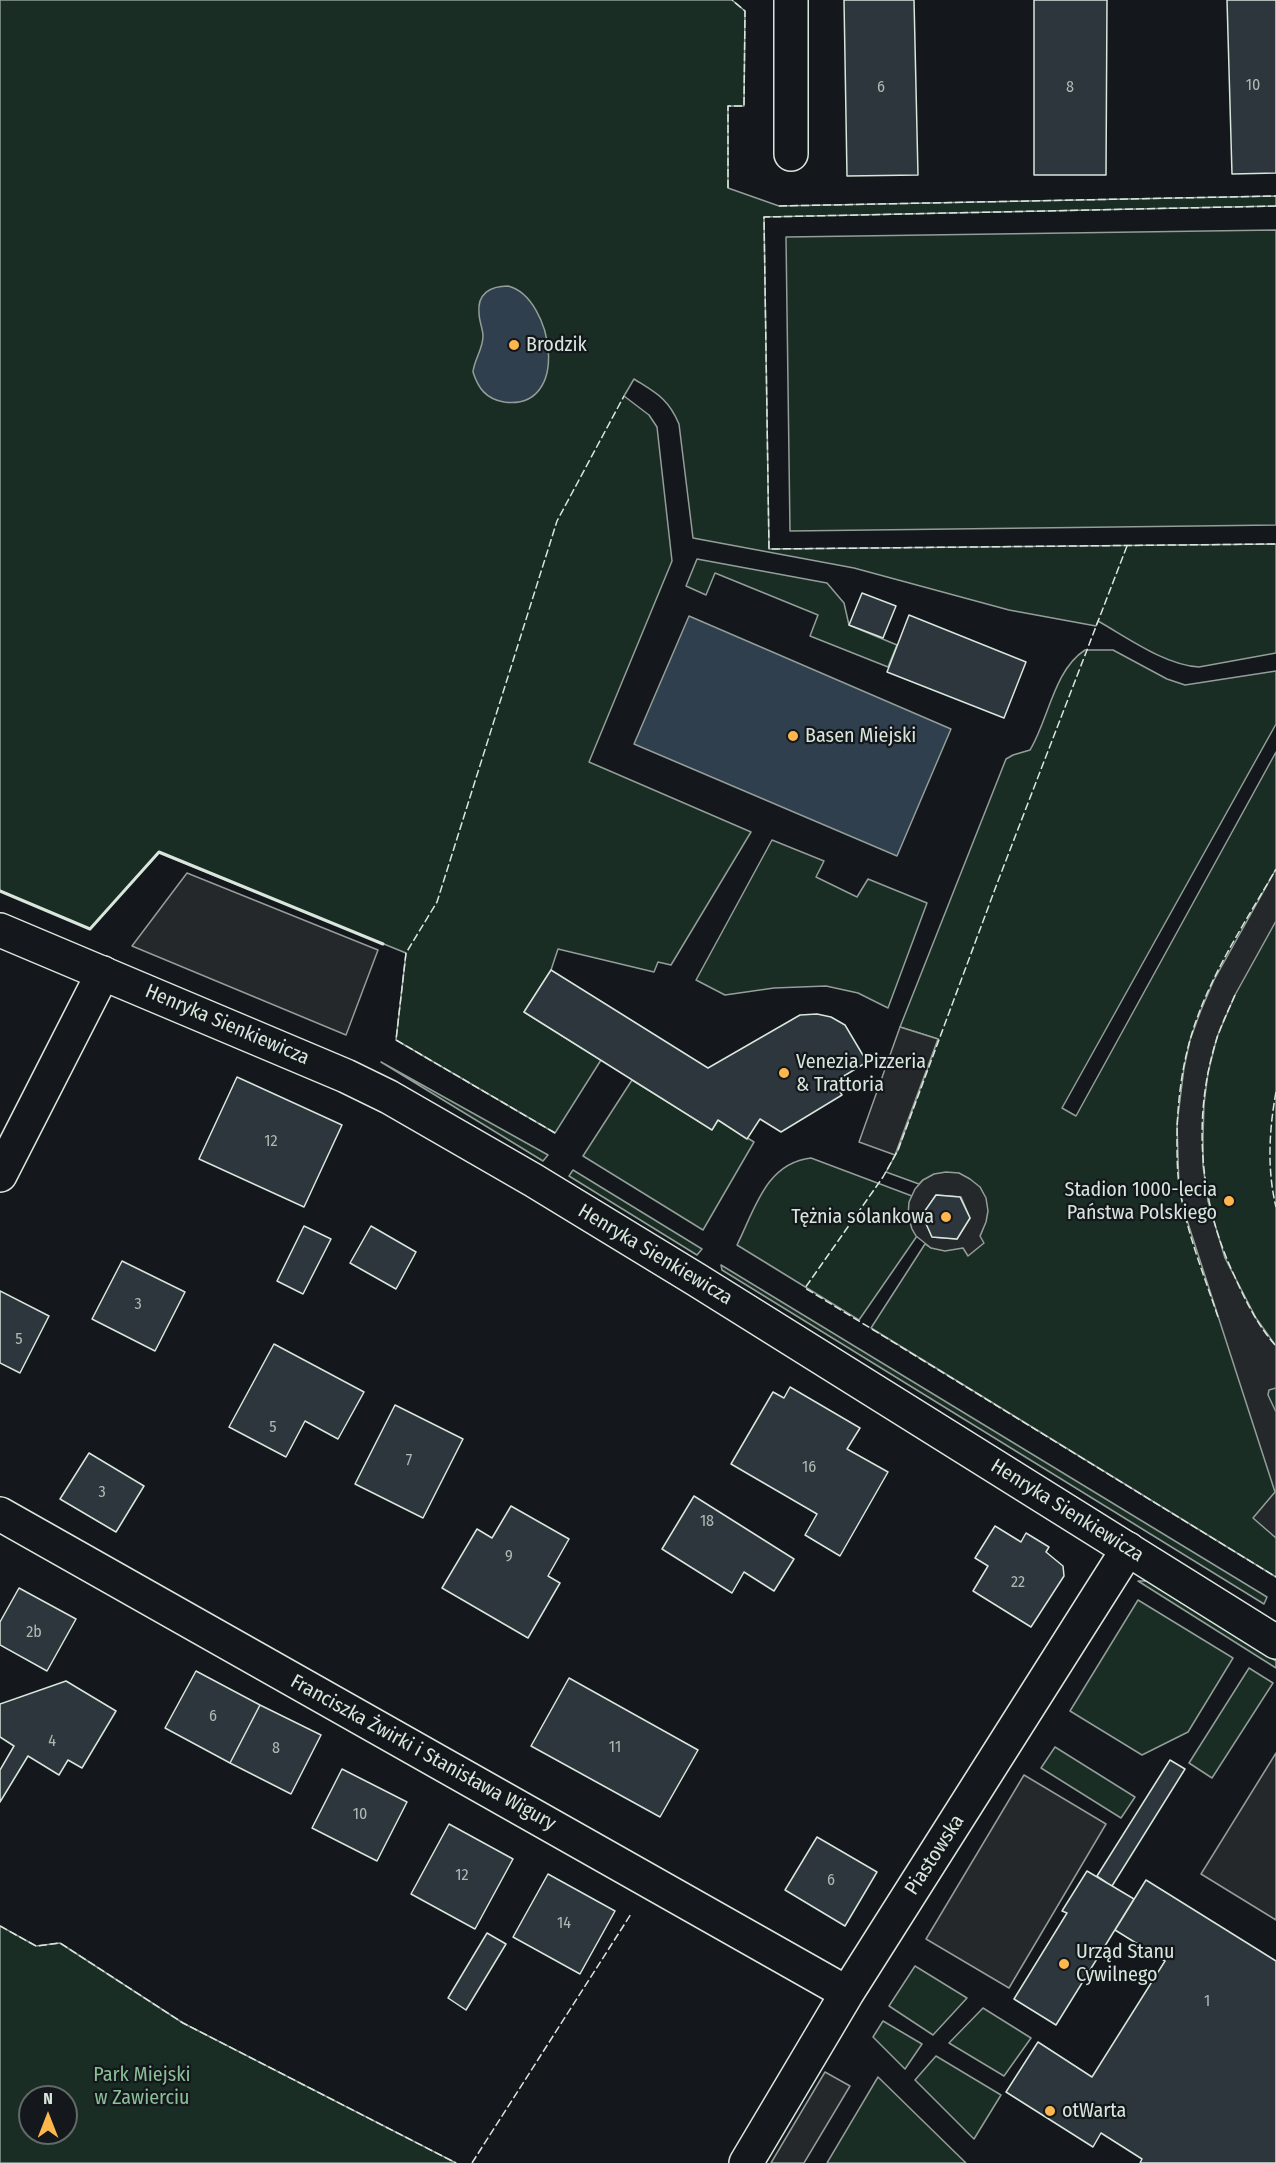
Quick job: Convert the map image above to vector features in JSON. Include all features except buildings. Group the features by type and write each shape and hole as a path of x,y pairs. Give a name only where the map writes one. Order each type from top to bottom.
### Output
{"street":[{"path":"790,0 792,154"},
{"name":"Henryka Sienkiewicza","path":"0,930 346,1076 389,1097 533,1180 678,1268 1276,1642"},
{"path":"0,1175 103,973"},
{"name":"Franciszka Żwirki i Stanisława Wigury","path":"0,1514 847,1993"},
{"name":"Piastowska","path":"746,2163 847,1993 1128,1549"}],"green space":[{"path":"0,0 732,0 745,11 744,106 728,106 728,188 779,206 1276,196 1276,206 764,217 769,549 1276,544 1276,653 1199,667 1186,665 1147,650 1098,621 1096,626 1009,610 854,568 693,538 679,424 666,402 634,379 624,396 649,415 657,427 672,561 589,762 751,832 671,965 658,962 654,972 558,949 551,970 524,1012 601,1060 555,1133 396,1040 406,953 159,853 90,929 0,891"},
{"path":"1276,230 1276,525 790,531 786,237"},
{"path":"697,559 827,583 844,603 849,625 897,645 888,667 810,636 818,615 715,573 706,595 686,586"},
{"path":"1085,650 1113,650 1167,679 1185,685 1276,671 1276,724 1062,1108 1076,1116 1276,752 1276,1577 871,1328 925,1244 931,1248 980,1236 985,1223 987,1206 980,1187 923,1180 919,1184 886,1172 898,1150 938,1039 900,1027 1006,759 1030,750 1059,682 1066,670"},
{"path":"772,840 824,861 816,877 857,897 868,879 927,903 888,1008 858,993 826,986 774,988 725,995 696,980"},
{"path":"381,1062 548,1155 543,1161"},
{"path":"632,1080 712,1129 718,1120 754,1142 703,1230 583,1156"},
{"path":"811,1158 912,1196 910,1216 917,1236 859,1320 737,1245 756,1203 773,1178 796,1162"},
{"path":"573,1170 702,1249 697,1255 569,1176"},
{"path":"721,1265 1267,1597 1264,1604 722,1270"},
{"path":"1138,1581 1147,1581 1276,1661 1276,1668"},
{"path":"1138,1600 1233,1658 1188,1732 1142,1755 1070,1711"},
{"path":"1249,1668 1273,1683 1212,1778 1189,1763"},
{"path":"1055,1747 1135,1797 1121,1818 1041,1768"},
{"name":"Park Miejski w Zawierciu","path":"0,1926 36,1946 60,1943 183,2023 456,2163 0,2163"},
{"path":"915,1966 967,1998 933,2035 889,2006"},
{"path":"983,2008 1031,2038 1004,2076 949,2043"},
{"path":"883,2021 922,2044 905,2069 873,2037"},
{"path":"936,2056 1001,2095 974,2139 915,2080"},
{"path":"878,2077 966,2163 827,2163"}],"shaded area":[{"path":"1276,869 1276,921 1235,995 1217,1037 1208,1073 1204,1104 1203,1166 1208,1201 1225,1258 1256,1318 1276,1346 1276,1388 1269,1390 1268,1395 1276,1412 1276,1538 1253,1518 1275,1492 1185,1214 1179,1188 1177,1124 1184,1068 1190,1040 1201,1010 1214,980"},
{"path":"187,873 378,950 346,1035 132,946"},
{"path":"900,1027 938,1039 895,1155 859,1142"},
{"path":"959,1173 980,1187 986,1198 988,1211 980,1236 984,1243 968,1256 963,1248 945,1251 931,1248 916,1236 912,1229 908,1216 909,1202 915,1189 923,1180 934,1174","holes":["936,1195 961,1197 970,1218 957,1239 932,1237 923,1215"]},
{"path":"1276,1753 1276,1920 1201,1874"},
{"path":"1024,1775 1106,1824 1009,1988 926,1939"},
{"path":"825,2072 850,2086 804,2163 771,2163"}],"water":[{"name":"Brodzik","path":"508,286 524,295 536,310 544,330 548,352 547,372 540,389 526,400 504,402 484,392 473,372 483,341 479,316 480,301 486,292"},
{"name":"Basen Miejski","path":"689,616 951,729 897,856 634,744"}],"fence":[{"path":"728,188 728,106 744,106 745,11 732,0"},
{"path":"779,206 1276,196"},
{"path":"1276,206 764,217 769,549 1276,544"},
{"path":"555,1133 396,1040 406,953 437,902 557,521 624,396"},
{"path":"1127,546 998,881 898,1150 883,1177 805,1288 1276,1577"},
{"path":"1218,1317 1191,1238 1180,1190 1177,1140 1180,1090 1190,1040 1206,995 1276,869"},
{"path":"1235,995 1219,1032 1209,1068 1204,1098 1203,1158 1213,1218 1222,1247 1247,1303 1263,1330 1276,1346"},
{"path":"1276,1092 1270,1150 1271,1179 1276,1207"},
{"path":"472,2163 631,1914"},
{"path":"0,1926 36,1946 60,1943 183,2023 456,2163"}],"wall":[{"path":"0,891 90,929 159,852 383,944"}],"place":[{"name":"Brodzik","path":"514,345"},
{"name":"Basen Miejski","path":"793,736"},
{"name":"Venezia Pizzeria & Trattoria","path":"784,1073"},
{"name":"Stadion 1000-lecia Państwa Polskiego","path":"1229,1201"},
{"name":"Tężnia solankowa","path":"946,1217"},
{"name":"Urząd Stanu Cywilnego","path":"1064,1964"},
{"name":"otWarta","path":"1050,2111"}]}
